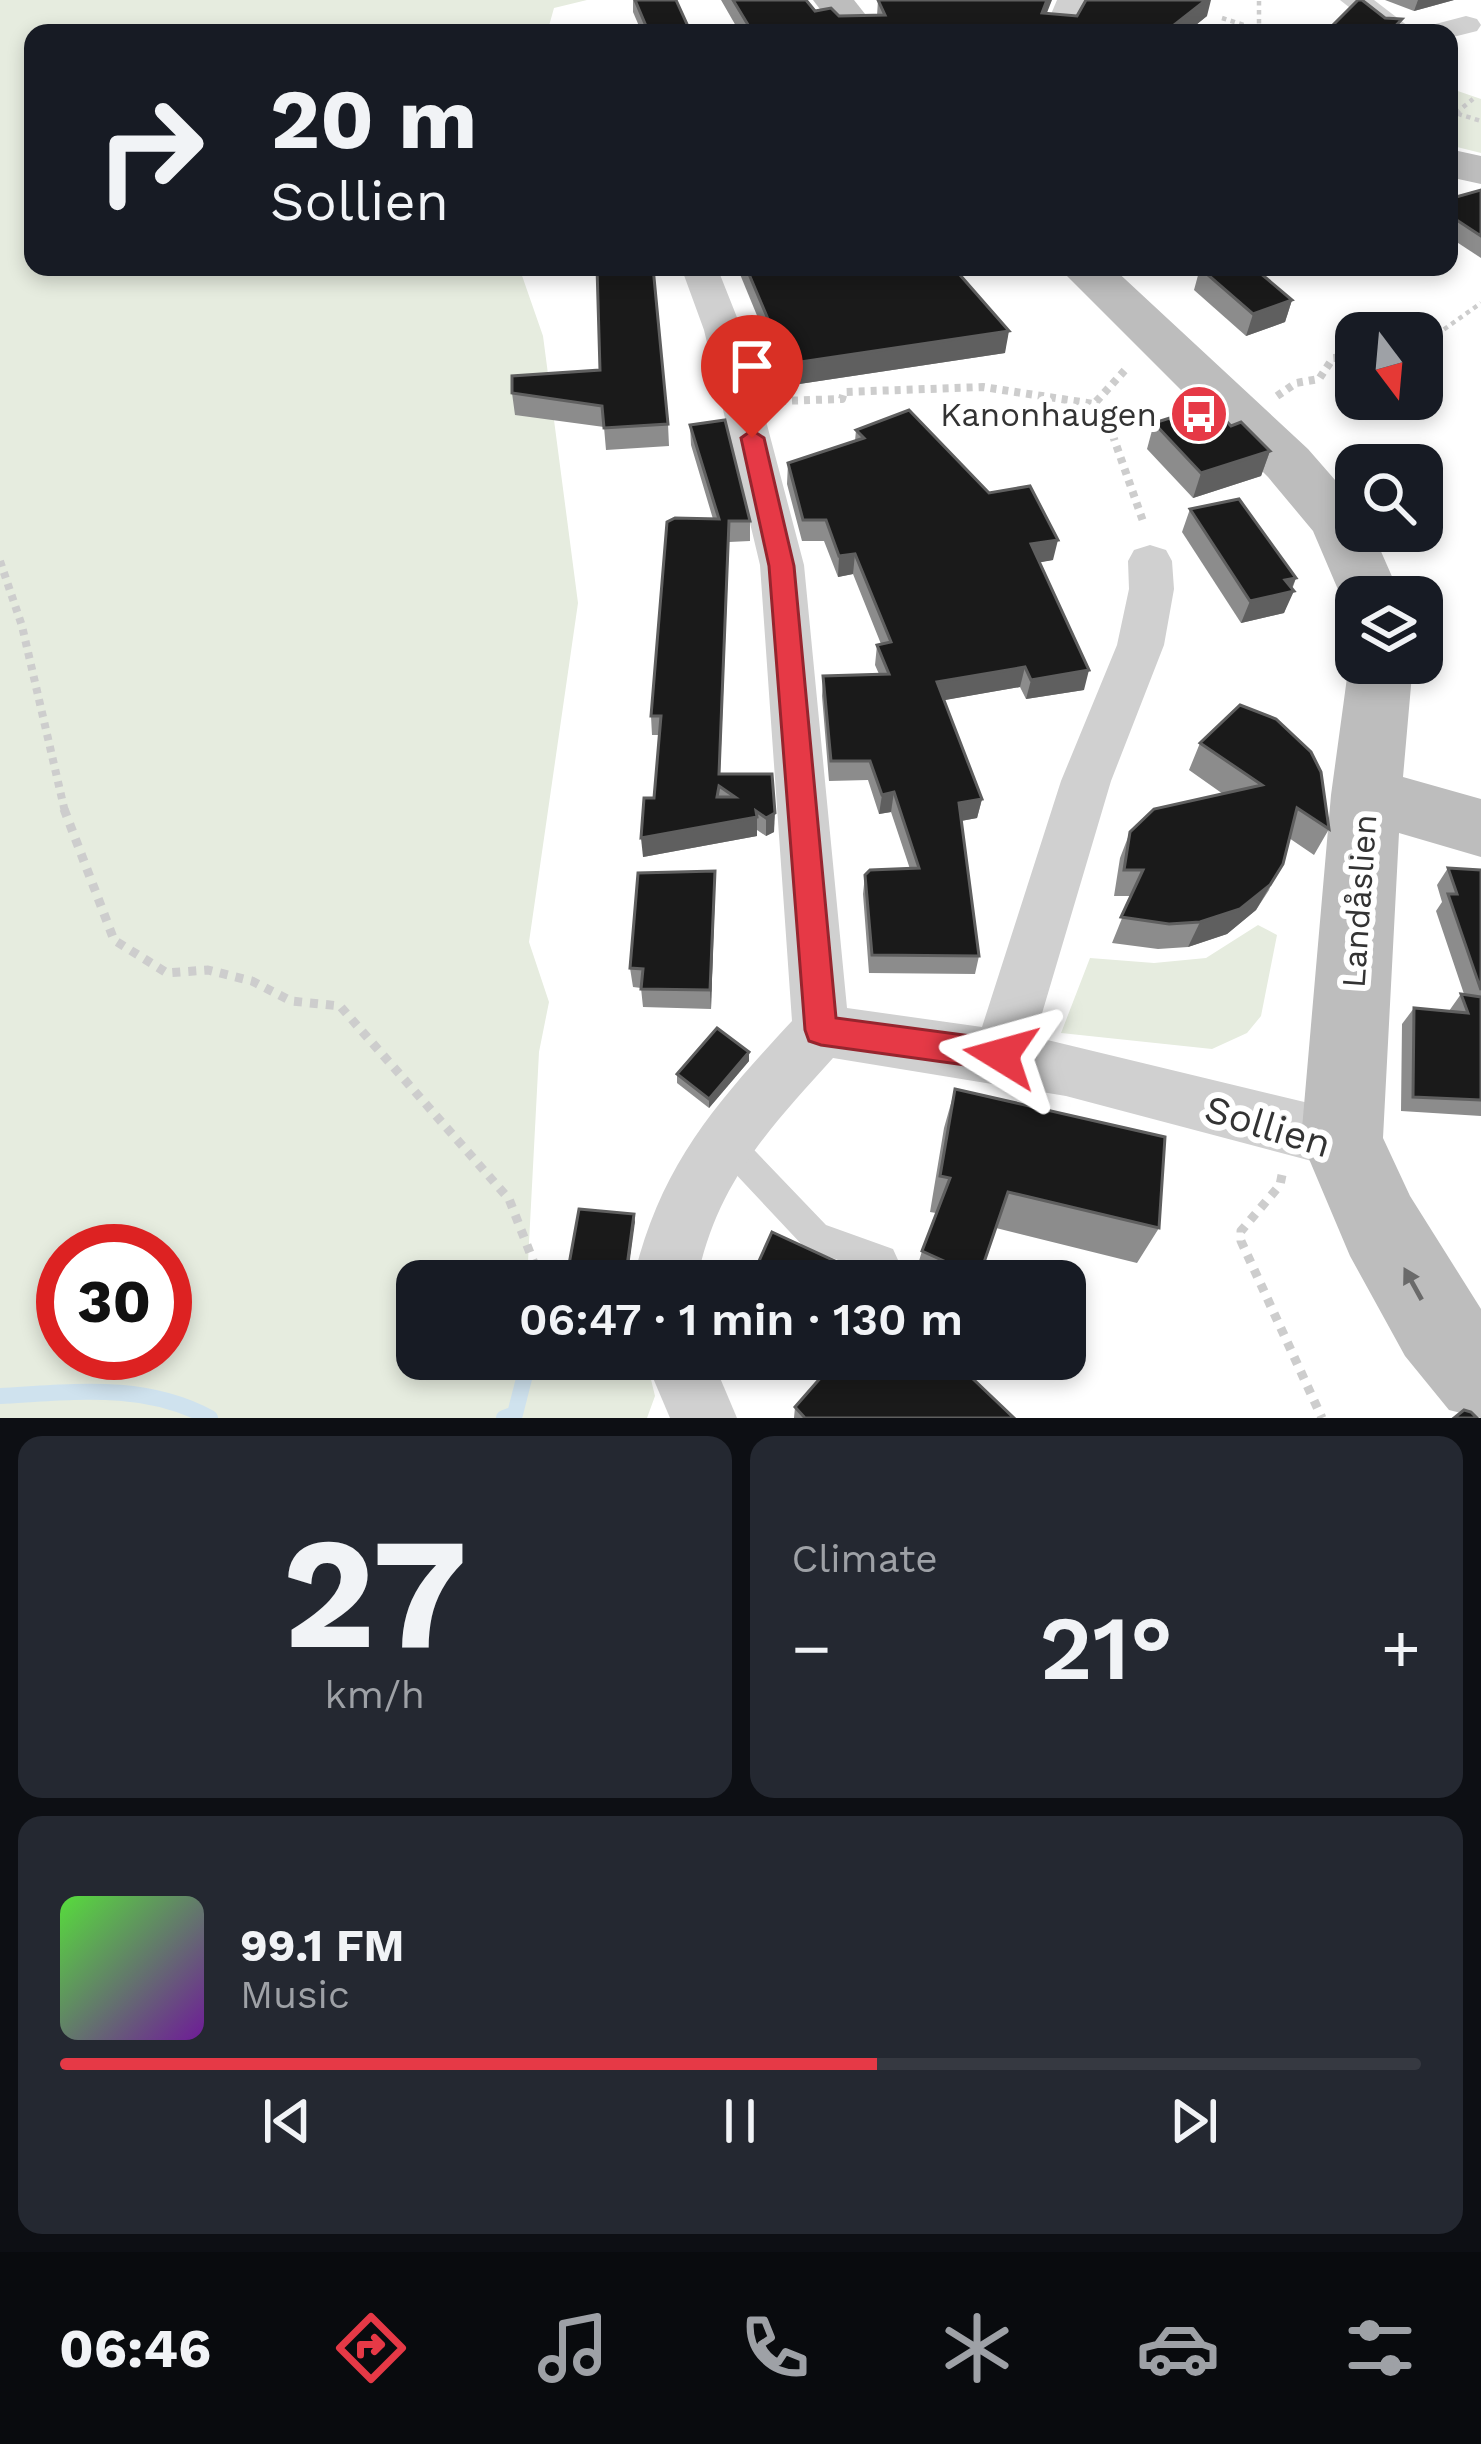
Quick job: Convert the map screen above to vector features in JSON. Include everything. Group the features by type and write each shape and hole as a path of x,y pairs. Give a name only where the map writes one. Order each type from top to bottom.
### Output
{"street":[{"path":"833,0 852,24"},
{"path":"1355,0 1389,24"},
{"path":"1458,27 1466,25"},
{"path":"670,1260 684,1201 724,1140 821,1030 782,566 743,402 702,276"},
{"path":"1092,276 1288,463 1339,523 1361,576"},
{"path":"1001,1055 1066,842 1137,652 1153,585 1150,561"},
{"name":"Landåslien","path":"1311,1162 1380,684"},
{"path":"1366,795 1481,828"},
{"name":"Sollien","path":"821,1030 1001,1055 1148,1089 1290,1132 1311,1162 1380,1226 1436,1324 1481,1378"},
{"path":"688,1380 704,1418"}],"lane":[{"path":"724,1140 816,1237 882,1260"}],"path":[{"path":"1222,18 1238,24"},
{"path":"1458,109 1473,99"},
{"path":"1443,333 1481,302"},
{"path":"1239,416 1296,383 1319,379 1335,358"},
{"path":"1094,404 1130,364"},
{"path":"743,402 983,387 1094,404"},
{"path":"1094,404 1113,436 1143,516 1150,561"},
{"path":"0,561 22,626 61,802 114,940 167,974 208,970 252,981 291,1001 340,1006 509,1199 533,1260"},
{"path":"1311,1162 1241,1231 1241,1241 1322,1418"}],"shaded area":[{"path":"0,0 587,0 554,8 550,24 24,24 24,276 522,276 543,336 578,603 529,942 549,1002 539,1052 528,1260 396,1260 396,1380 651,1380 655,1396 647,1418 0,1418"},
{"path":"1458,91 1481,99 1481,153 1458,147"},
{"path":"1258,925 1277,935 1261,1016 1247,1033 1212,1049 1061,1033 1090,958 1154,963 1206,958"}],"building":[{"path":"635,0 676,0 687,24 645,24"},
{"path":"733,0 806,0 815,11 831,8 839,16 885,15 878,0 1047,0 1042,13 1077,16 1086,0 1206,0 1175,24 748,24"},
{"path":"1358,0 1385,18 1402,19 1397,24 1334,24"},
{"path":"1481,190 1481,236 1458,221 1458,196"},
{"path":"597,276 654,276 668,424 604,428 602,406 512,393 512,376 600,370"},
{"path":"750,276 961,276 1009,331 787,364"},
{"path":"1209,276 1264,276 1292,300 1253,314"},
{"path":"1211,405 1231,426 1241,422 1270,451 1201,473 1154,423"},
{"path":"909,410 989,493 1030,486 1058,540 1031,544 1089,670 1031,680 1025,667 937,682 982,799 959,803 979,956 872,955 865,875 870,870 919,868 894,792 882,795 870,761 831,761 823,676 889,674 877,645 891,642 855,554 839,556 826,520 803,520 788,463 864,438 856,430"},
{"path":"725,420 750,521 729,521 719,774 772,774 775,813 766,818 756,811 757,817 641,838 644,798 654,798 661,716 651,716 667,522 719,519 690,425","holes":["719,786 735,797 717,797"]},
{"path":"1239,499 1296,578 1285,580 1294,591 1250,601 1190,509"},
{"path":"1240,705 1276,719 1311,752 1321,772 1329,829 1297,808 1283,864 1270,885 1240,909 1200,922 1169,924 1121,917 1143,870 1124,870 1130,832 1154,809 1262,785 1200,743"},
{"path":"1448,868 1481,870 1481,990 1448,894 1457,894"},
{"path":"715,871 710,990 641,989 643,969 630,968 638,873"},
{"path":"1461,994 1481,997 1481,1100 1413,1097 1414,1008 1468,1013"},
{"path":"717,1028 749,1052 709,1099 677,1074"},
{"path":"955,1089 1165,1137 1159,1228 1008,1192 985,1260 942,1260 922,1251 950,1178 940,1176"},
{"path":"579,1209 634,1214 628,1260 570,1260"},
{"path":"772,1232 833,1260 759,1260"},
{"path":"819,1380 974,1380 1014,1418 805,1418 795,1407"},
{"path":"1464,1410 1471,1412 1477,1418 1454,1418"}],"waterway":[{"path":"504,1418 515,1414 524,1380"},
{"path":"0,1396 134,1394 210,1418"}],"place":[{"name":"Kanonhaugen","path":"1199,414"}],"route":[{"path":"752,438 782,566 821,1030 1001,1055"}]}
